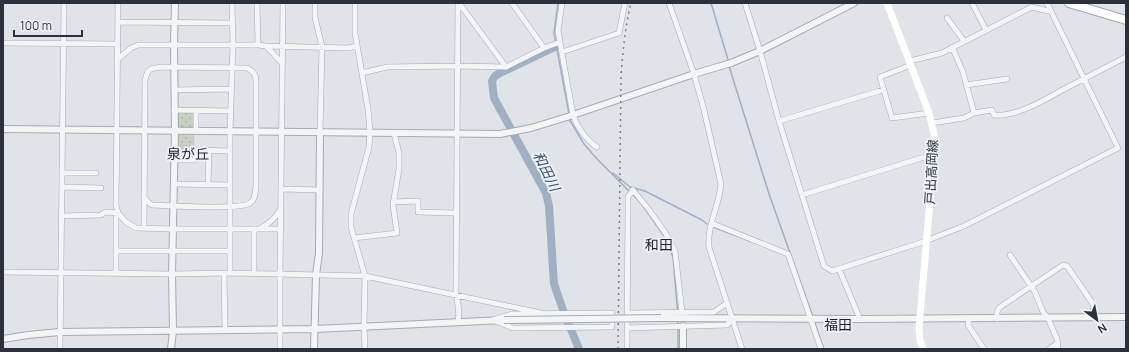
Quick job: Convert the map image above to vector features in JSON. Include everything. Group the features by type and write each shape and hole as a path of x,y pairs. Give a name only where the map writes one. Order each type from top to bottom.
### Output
{"main road":[{"name":"戸出高岡線","path":"887,3 929,113 934,134 934,154 919,328 920,341 924,349"},
{"path":"1069,3 1126,20"}],"street":[{"path":"60,349 64,3"},
{"path":"118,3 116,205 118,213 126,222 136,228 173,230 280,229"},
{"path":"171,349 173,331 172,274 175,130 175,3"},
{"path":"225,330 227,273 230,251 230,111 233,45 232,3"},
{"path":"257,3 258,45"},
{"path":"280,349 283,3"},
{"path":"314,349 316,275 319,253 322,47 315,17 315,3"},
{"path":"355,3 355,33 368,109 370,132 369,147 351,214 351,227 365,276 365,349"},
{"path":"458,3 456,213 456,295 459,315 458,322"},
{"path":"458,3 506,67"},
{"path":"512,3 544,48"},
{"path":"562,3 557,43 562,52 571,116 592,144 597,147"},
{"path":"562,52 619,33 626,3"},
{"path":"669,3 694,74 721,184 720,194 708,236 709,247 742,349"},
{"path":"745,3 779,121 824,266 832,271 927,241 964,226 1118,148 1047,3"},
{"path":"3,129 500,134 531,128 571,116 694,74 729,64 760,51 854,3"},
{"path":"972,3 986,30"},
{"path":"929,113 892,118 880,77 910,63 942,53 1032,7 1048,11 1050,10"},
{"path":"947,18 964,41"},
{"path":"119,22 232,23"},
{"path":"3,43 118,44"},
{"path":"362,72 387,67 506,67 557,43"},
{"path":"118,59 131,48 138,45 258,45 348,48 357,46"},
{"path":"266,46 282,62"},
{"path":"952,48 963,72 974,113"},
{"path":"932,123 964,118 974,113 992,110 994,115 1001,115 1020,110 1085,79 1126,57"},
{"path":"144,197 152,205 230,207 246,206 252,203 256,186 256,76 253,71 247,68 174,67 155,68 146,73 145,81 145,130 144,197 144,228"},
{"path":"966,85 1007,79"},
{"path":"174,90 231,89"},
{"path":"779,121 883,90"},
{"path":"174,110 230,111"},
{"path":"196,111 196,130"},
{"path":"354,238 397,233 393,205 399,169 399,153 394,133"},
{"path":"174,160 194,160 196,158 196,150 230,151"},
{"path":"208,184 209,150"},
{"path":"802,195 934,154"},
{"path":"62,173 96,173"},
{"path":"174,184 230,184"},
{"path":"62,187 101,188"},
{"path":"281,189 320,190"},
{"path":"627,349 628,197 633,190 666,234 675,251 682,312"},
{"path":"394,202 418,201 418,212 456,213"},
{"path":"257,229 269,225 276,217 281,207"},
{"path":"62,216 101,215 105,212 118,213"},
{"path":"116,273 116,218 118,213"},
{"path":"711,223 788,254 814,319 821,349"},
{"path":"254,274 257,229"},
{"path":"116,251 230,251"},
{"path":"1010,255 1032,286 1057,339 1058,346 1049,349"},
{"path":"997,319 997,312 1000,307 1063,265 1067,266 1093,304 1094,318"},
{"path":"839,269 860,319"},
{"path":"3,272 172,274 227,273 365,276 541,313"},
{"path":"628,313 714,312 727,303"},
{"path":"658,312 658,327"},
{"path":"612,313 612,327 513,328 492,320 512,314 612,313"},
{"path":"3,339 60,332 280,330 492,320 661,318 997,319 1126,317"},
{"path":"627,328 727,326 733,319"},
{"path":"969,319 968,325 984,349"},
{"path":"682,326 683,349"}],"green space":[{"path":"180,112 193,112 195,115 195,128 181,128 178,126 178,114"},
{"path":"180,134 193,134 195,157 178,158 177,137"}],"waterway":[{"path":"558,3 554,33 569,114"},
{"path":"711,3 729,63"},
{"name":"和田川","path":"557,46 500,73 495,76 492,81 494,98 546,193 549,206 554,284 579,349"},
{"path":"729,66 769,194 813,317"},
{"path":"569,119 584,144 641,203 664,236 673,257 678,317"},
{"path":"613,173 630,187 645,191 707,224"},
{"path":"713,227 750,241"},
{"path":"678,321 678,349"},
{"path":"814,321 824,349"}],"railway":[{"path":"618,349 621,76 623,48 631,3"}],"district":[{"name":"泉が丘","path":"188,153"},
{"name":"和田","path":"659,244"},
{"name":"福田","path":"838,324"}]}
